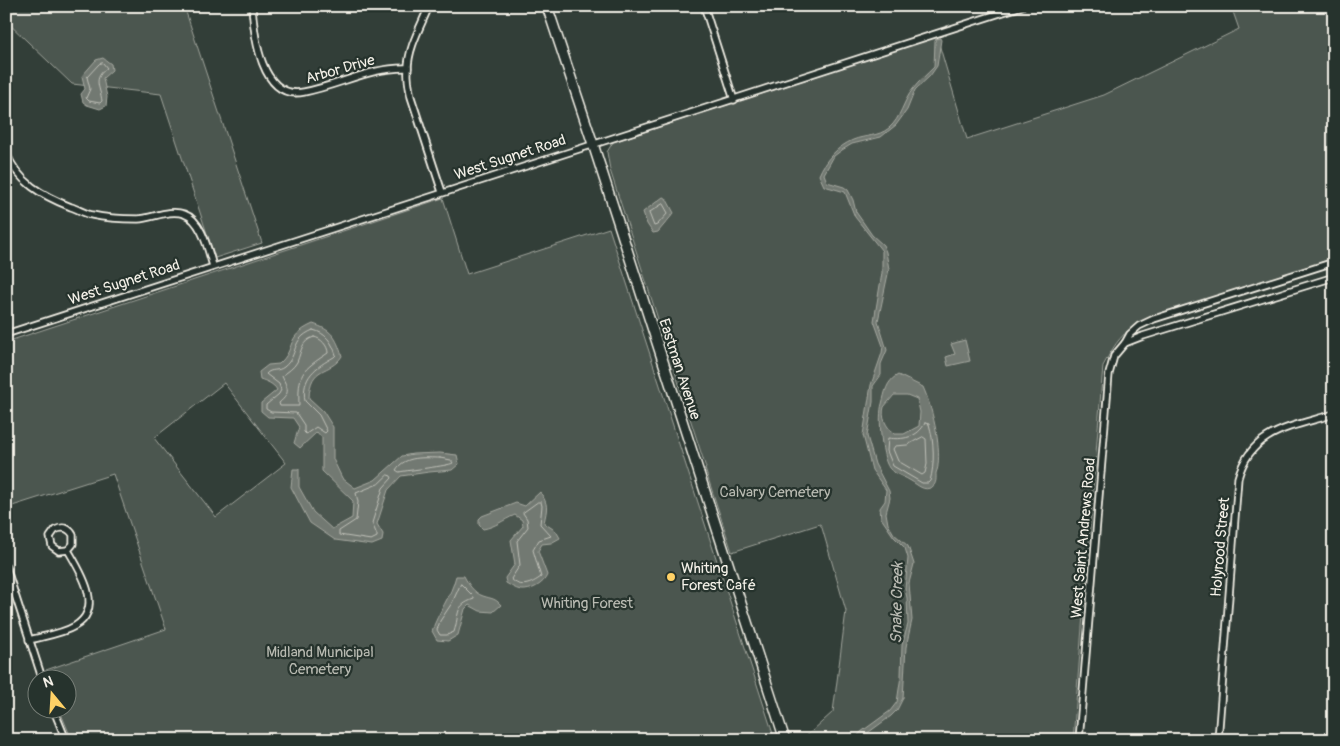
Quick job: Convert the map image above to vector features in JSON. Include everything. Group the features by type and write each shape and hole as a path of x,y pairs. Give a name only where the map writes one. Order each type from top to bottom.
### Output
{"main road":[{"name":"Eastman Avenue","path":"547,6 784,740"}],"street":[{"name":"Arbor Drive","path":"252,6 254,32 267,75 274,84 286,91 302,93 378,70 408,68"},
{"path":"429,6 415,42 408,68 411,97 442,192"},
{"path":"704,6 734,100"},
{"name":"West Sugnet Road","path":"6,334 1022,6"},
{"path":"6,152 18,174 30,186 43,194 92,215 139,219 174,213 185,214 196,223 213,266"},
{"name":"West Saint Andrews Road","path":"1079,740 1109,374 1114,356 1126,343 1130,334 1139,326 1154,319 1334,262"},
{"path":"1126,343 1334,276"},
{"path":"1245,290 1250,303"},
{"name":"Holyrood Street","path":"1218,740 1238,478 1241,469 1248,454 1275,432 1334,414"},
{"path":"68,529 73,535 73,544 68,550 59,551 52,546 50,538 55,530 68,529"},
{"path":"29,640 75,626 85,617 90,596 68,550"},
{"path":"6,567 39,668"},
{"path":"56,718 66,740"}],"green space":[{"path":"6,6 184,6 262,243 215,258 161,94 72,84 6,21"},
{"name":"Calvary Cemetery","path":"1231,6 1334,6 1334,258 1140,322 1118,341 1103,366 1073,740 802,740 833,712 846,611 822,528 820,524 732,552 610,170 607,152 613,142 937,37 967,139 1104,95 1239,29"},
{"path":"443,198 467,274 609,228 775,740 72,740 63,718 78,718 78,668 52,668 166,629 113,474 6,508 6,342","holes":["224,383 286,463 216,517 154,438"]}],"water":[{"path":"940,38 937,66 930,76 915,90 907,110 896,125 881,137 852,144 842,150 834,156 824,174 827,182 848,190 856,212 872,235 883,245 886,252 889,269 878,321 887,350 881,364 881,375 873,386 873,402 867,436 875,464 889,491 890,498 886,513 888,524 894,534 908,546 914,564 909,583 912,620 906,647 903,698 897,710 891,716 858,740 854,740 861,732 890,711 897,702 901,676 902,645 908,624 905,589 908,558 905,548 894,537 881,518 880,508 885,501 886,490 872,470 863,435 871,385 883,346 874,321 882,273 882,251 855,217 845,192 824,186 819,175 828,159 842,146 858,138 885,131 893,124 910,94 934,67 935,41"},
{"path":"103,58 111,64 112,70 103,78 107,97 106,106 100,109 83,102 81,94 85,89 82,76 96,60"},
{"path":"663,197 666,198 674,213 658,232 653,233 647,224 643,212"},
{"path":"313,324 325,329 332,335 338,344 342,356 332,366 321,371 313,380 309,398 323,411 333,427 333,459 342,478 355,488 375,480 402,456 440,453 457,455 459,464 452,470 401,476 388,490 377,524 383,534 382,541 372,545 335,540 310,523 291,487 293,469 299,469 299,487 313,512 332,529 352,518 353,501 322,471 322,438 317,432 300,448 294,443 299,427 293,418 268,417 261,411 261,403 277,390 272,384 260,379 259,372 268,365 279,364 288,353 298,333"},
{"path":"965,340 970,361 948,366 946,357 955,354 951,344"},
{"path":"898,375 923,387 930,405 937,436 939,456 934,486 926,489 893,472 885,458 880,428 881,410 887,388","holes":["894,395 907,395 917,399 920,412 919,426 904,434 894,434 885,422 883,415 884,407"]},
{"path":"540,492 545,500 546,507 544,523 556,531 560,538 551,543 542,544 538,551 547,575 543,581 537,586 521,590 506,583 505,578 515,564 511,540 523,526 522,520 515,515 483,529 479,525 479,519 482,516 516,503 525,506"},
{"path":"456,576 464,576 477,593 495,600 501,605 493,612 480,611 469,605 465,609 458,635 448,641 437,640 432,631"}],"waterway":[{"name":"Snake Creek","path":"1327,6 1334,12"}],"place":[{"name":"Whiting Forest Café","path":"671,577"}],"park label":[{"name":"Whiting Forest","path":"587,603"},
{"name":"Midland Municipal Cemetery","path":"320,660"}]}
